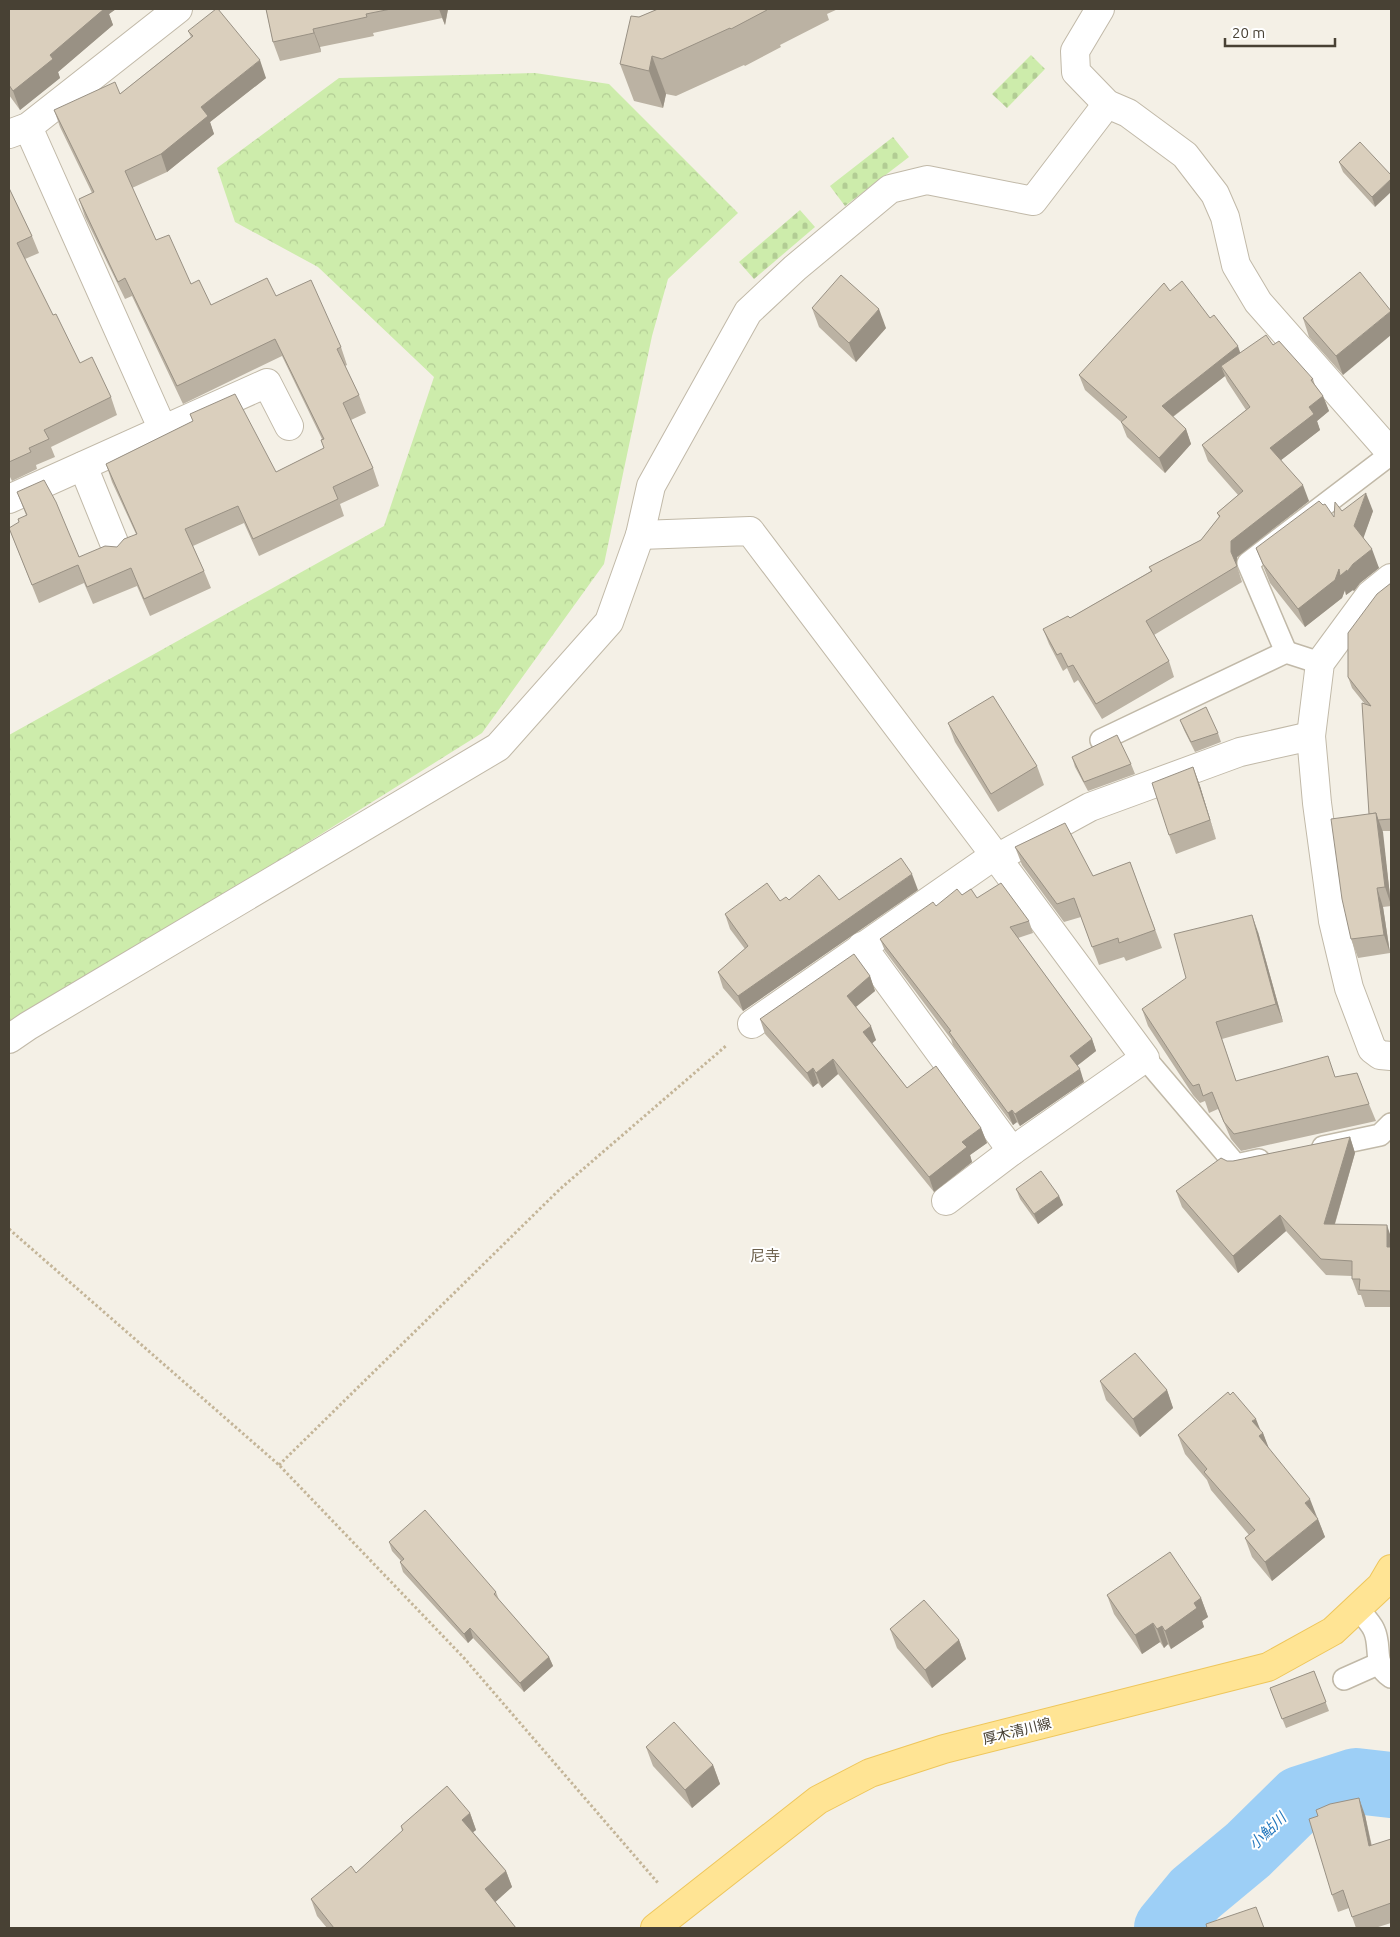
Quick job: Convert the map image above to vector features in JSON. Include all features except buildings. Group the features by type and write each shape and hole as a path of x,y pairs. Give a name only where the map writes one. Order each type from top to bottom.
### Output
{"main road":[{"name":"厚木清川線","path":"666,1921 818,1800 870,1774 944,1750 1268,1667 1334,1631 1381,1586 1391,1569"}],"street":[{"path":"1100,9 1075,51 1076,72 1107,104 1128,113 1185,155 1215,194 1225,217 1236,265 1258,302 1391,454"},
{"path":"163,430 14,132 169,12"},
{"path":"9,1039 498,747 609,622 640,535 651,486 748,312 795,268 890,189 927,180 1033,201 1107,104"},
{"path":"9,499 267,383 289,426"},
{"path":"82,466 117,550"},
{"path":"640,535 750,531 997,858 1145,1058 1012,1151 946,1201"},
{"path":"1391,578 1370,595 1320,663 1311,736 1317,803 1334,921 1349,988 1372,1048 1380,1055 1391,1056"},
{"path":"752,1024 985,862 997,858 1090,807 1240,752 1311,736"},
{"path":"862,946 1012,1151"}],"lane":[{"path":"1286,652 1248,562 1391,454"},
{"path":"1101,740 1286,652 1320,663"},
{"path":"1145,1058 1236,1165 1274,1157"},
{"path":"1303,1151 1380,1135 1391,1124"},
{"path":"1344,1679 1385,1670 1375,1631 1357,1608"}],"path":[{"path":"279,1465 560,1189 752,1024"},
{"path":"9,1229 279,1465 464,1658 666,1921"}],"green space":[{"path":"1031,55 1045,69 1007,108 992,94"},
{"path":"535,73 609,84 738,213 668,279 652,336 604,564 482,733 9,1030 9,735 384,526 434,377 318,267 235,222 217,168 339,78"},
{"path":"893,137 909,157 845,206 830,186"},
{"path":"800,210 815,227 754,279 739,262"}],"waterway":[{"name":"小鮎川","path":"1167,1928 1195,1894 1248,1850 1300,1799 1356,1781 1391,1785"}],"district":[{"name":"尼寺","path":"765,1255"}]}
